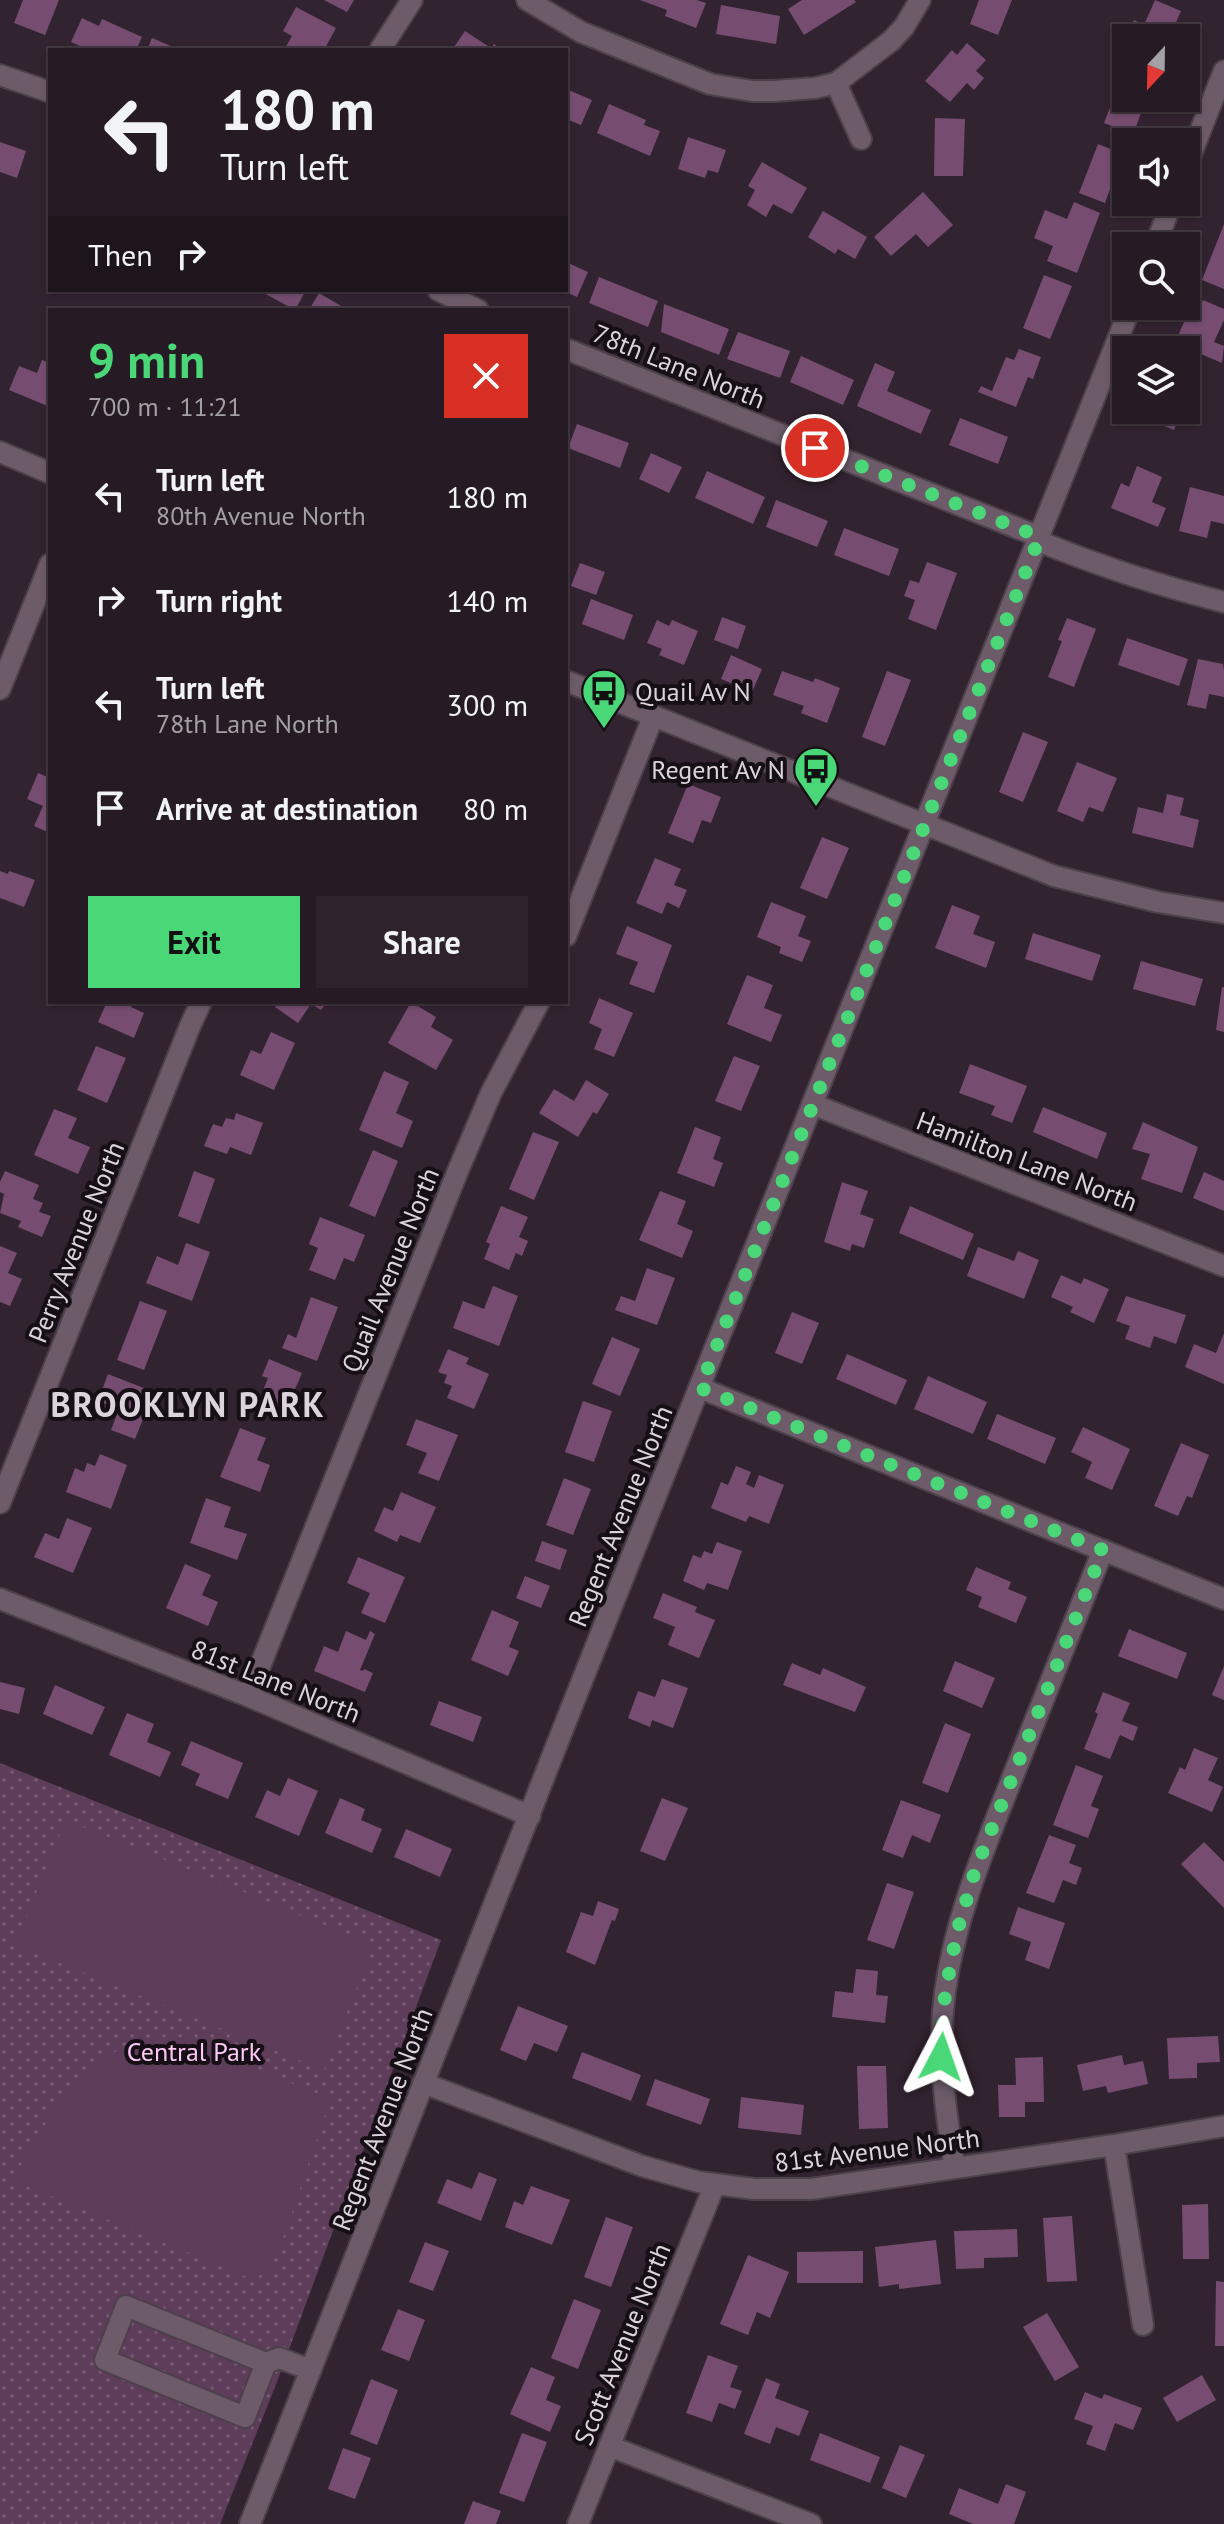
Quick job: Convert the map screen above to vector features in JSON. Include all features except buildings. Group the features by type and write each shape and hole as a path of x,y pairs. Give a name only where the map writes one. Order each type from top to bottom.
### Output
{"street":[{"path":"381,48 412,0"},
{"path":"527,0 581,32 710,84 752,91 815,88 836,83 891,41 904,27 920,0"},
{"path":"1200,132 1224,71"},
{"path":"0,75 48,91"},
{"path":"836,83 861,139"},
{"path":"442,292 474,308"},
{"name":"Regent Avenue North","path":"250,2524 1125,320"},
{"name":"78th Lane North","path":"568,350 1035,535 1038,541 1161,586 1224,602"},
{"path":"0,452 48,472"},
{"path":"0,689 48,569"},
{"path":"568,682 1054,876 1158,902 1224,913"},
{"path":"568,931 653,717"},
{"name":"Perry Avenue North","path":"0,1503 200,1004"},
{"name":"Quail Avenue North","path":"248,1696 463,1158 491,1093 538,1004"},
{"name":"Hamilton Lane North","path":"812,1104 1224,1266"},
{"path":"700,1388 1103,1550 1222,1592"},
{"path":"955,2168 941,2057 945,1994 957,1932 975,1871 1103,1550"},
{"name":"81st Lane North","path":"0,1599 248,1696 530,1816"},
{"name":"81st Avenue North","path":"423,2083 642,2166 715,2184 754,2189 811,2189 1224,2126"},
{"path":"1114,2145 1143,2325"},
{"name":"Scott Avenue North","path":"578,2524 715,2184"},
{"path":"266,2363 245,2417 105,2360 126,2306 266,2363 279,2358 311,2370"},
{"path":"609,2446 811,2524"}],"green space":[{"name":"Central Park","path":"0,1763 441,1940 275,2387 220,2524 0,2524"},
{"path":"66,1820 374,1945 324,2070 15,1945"},
{"path":"174,2035 330,2099 269,2271 252,2279 12,2180 67,2088 118,2050"}],"place":[{"name":"Quail Av N","path":"604,730"},
{"name":"Regent Av N","path":"816,808"}],"district":[{"name":"BROOKLYN PARK","path":"188,1404"}],"route":[{"path":"815,448 1035,535 1038,541 700,1388 1103,1550 975,1871 957,1932 945,1994 941,2057"}]}
